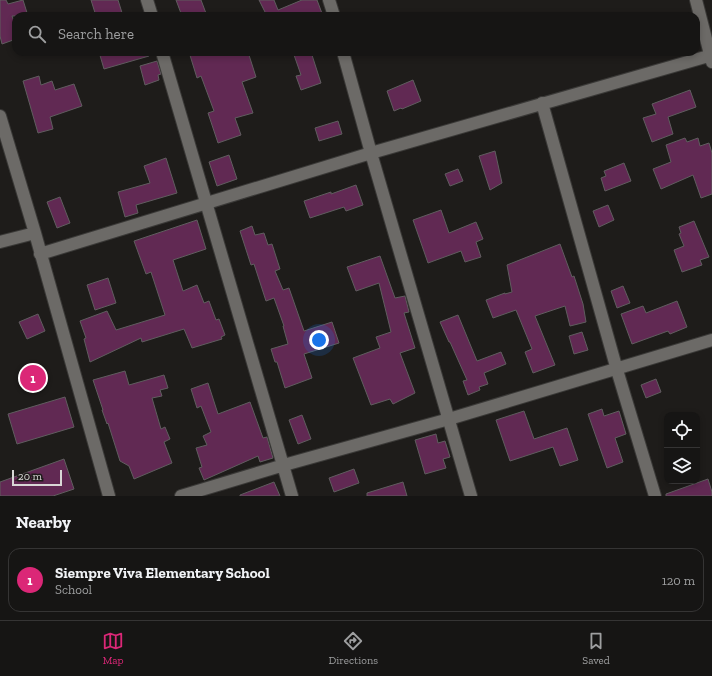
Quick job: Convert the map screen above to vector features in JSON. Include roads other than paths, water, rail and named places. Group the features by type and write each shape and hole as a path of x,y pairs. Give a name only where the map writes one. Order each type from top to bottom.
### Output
{"street":[{"path":"147,0 151,12"},
{"path":"329,0 333,12"},
{"path":"696,0 699,12"},
{"path":"40,254 371,153 542,103 711,57 700,15"},
{"path":"163,56 292,496"},
{"path":"345,56 371,153 471,496"},
{"path":"542,103 617,370 655,496"},
{"path":"0,116 109,496"},
{"path":"0,242 34,233"},
{"path":"181,496 617,370 712,340"}],"place":[{"name":"Siempre Viva Elementary School","path":"33,378"}]}
